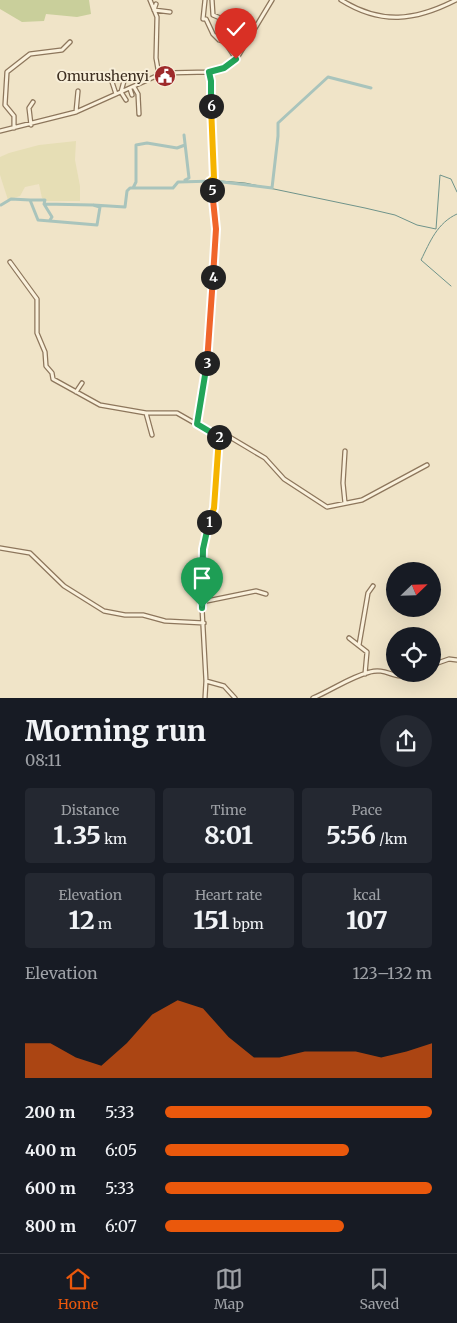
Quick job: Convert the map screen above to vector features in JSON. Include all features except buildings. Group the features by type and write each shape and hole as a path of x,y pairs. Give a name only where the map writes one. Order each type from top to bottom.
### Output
{"street":[{"path":"150,0 157,17 156,58 160,75"},
{"path":"205,0 203,19 206,19 213,34 219,40 225,42 236,59"},
{"path":"212,0 213,15 225,20 231,30 250,38"},
{"path":"0,131 31,125 76,112 169,72 209,72 224,68 236,59 272,0"},
{"path":"341,0 369,15 396,18 430,10 456,0"},
{"path":"154,10 156,4"},
{"path":"154,10 170,12"},
{"path":"14,128 14,116 4,105 7,72 30,54 62,50 70,42"},
{"path":"197,424 205,383 216,229 210,181 214,178 214,142 211,74 209,72"},
{"path":"110,76 116,94"},
{"path":"122,76 124,81 121,92 126,100"},
{"path":"132,88 132,94"},
{"path":"132,88 138,94 139,114"},
{"path":"76,112 78,91"},
{"path":"31,125 29,108 33,102"},
{"path":"10,262 37,299 37,333 45,352 46,366 52,373 53,379 100,405 146,413 177,413 219,437 228,436 265,458 284,479 325,507 362,500 426,465"},
{"path":"76,392 82,383"},
{"path":"146,413 152,435"},
{"path":"205,698 206,681 202,602 203,549 214,508 219,437"},
{"path":"345,451 343,484 345,503"},
{"path":"0,548 30,552 64,586 104,611 125,615 143,615 165,621 204,623"},
{"path":"359,645 368,592 373,586"},
{"path":"202,602 256,591 266,594"},
{"path":"348,638 367,652 365,674"},
{"path":"441,662 449,659 457,660"},
{"path":"313,698 365,674 382,670 386,672"},
{"path":"206,681 224,686 235,698"}],"shaded area":[{"path":"76,141 75,160 80,186 80,201 47,201 42,198 39,184 25,187 20,196 8,200 0,175 0,157 39,145"}],"green space":[{"path":"0,0 89,0 91,14 77,17 46,14 44,21 22,22 0,9"}],"waterway":[{"path":"1,205 11,199 30,200 38,220 97,225 100,207 93,205 125,207 127,191 130,188 173,188 178,182 214,181 272,188 278,123 328,77 371,88"},
{"path":"184,135 189,178 185,180"},
{"path":"133,188 136,182 136,145 147,143 177,148 185,145"},
{"path":"220,181 245,183 365,208 395,215 417,225 436,229 440,175 451,179 457,192"},
{"path":"30,200 45,200 44,204 52,217 50,220"},
{"path":"44,204 93,205"},
{"path":"451,286 421,260 439,228 444,222 457,214"}],"place":[{"name":"Omurushenyi","path":"165,76"}],"route":[{"path":"202,608 203,549 214,508 219,437 197,424 205,383 213,298 212,267 216,229 210,181 214,178 214,142 211,74 209,72 218,71 236,59"}]}
